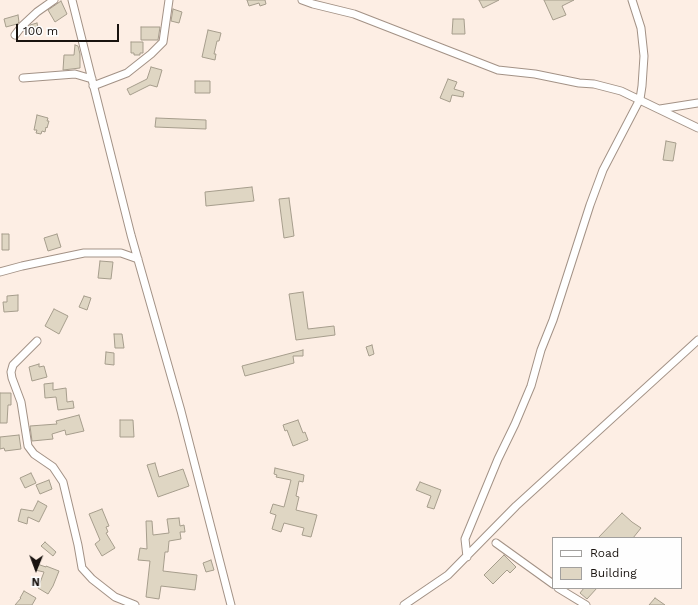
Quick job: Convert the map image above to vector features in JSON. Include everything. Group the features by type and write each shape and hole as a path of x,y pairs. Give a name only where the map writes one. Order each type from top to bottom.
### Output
{"street":[{"path":"16,35 22,26 37,12 54,0"},
{"path":"72,0 138,259 181,411 231,605"},
{"path":"23,78 75,74 92,82 127,73 151,54 163,42 169,0"},
{"path":"302,0 354,14 498,70 535,74 579,83 594,84 621,91 698,128"},
{"path":"467,558 465,539 498,459 531,386 541,350 553,320 590,205 603,170 639,100 642,86 644,56 641,28 632,0"},
{"path":"660,109 698,103"},
{"path":"0,272 84,253 121,253 138,259"},
{"path":"404,605 448,575 467,558 516,506 698,340"},
{"path":"37,341 13,365 11,372 21,402 28,446 34,454 53,467 63,482 82,568 92,579 115,597 135,605"},
{"path":"496,543 552,583"},
{"path":"560,589 586,605"}],"building":[{"path":"247,0 265,0 266,4 260,6 259,3 249,6"},
{"path":"479,0 499,0 483,8"},
{"path":"544,0 574,0 562,6 566,15 553,20"},
{"path":"61,1 67,14 55,22 48,10"},
{"path":"173,9 182,12 179,23 171,21"},
{"path":"18,15 19,22 17,24 6,27 4,19"},
{"path":"453,19 464,19 465,34 452,34"},
{"path":"37,23 39,32 31,33 30,25"},
{"path":"141,27 160,27 158,40 141,40"},
{"path":"208,30 221,33 219,41 217,41 214,54 216,54 215,60 202,57"},
{"path":"131,42 143,42 143,53 140,53 140,55 134,55 134,53 131,53"},
{"path":"75,45 78,46 80,54 80,68 63,70 64,55 74,55"},
{"path":"151,67 162,70 157,87 150,85 130,95 127,89 147,79"},
{"path":"448,79 457,82 454,89 464,92 463,97 452,95 450,102 440,98"},
{"path":"195,81 210,81 210,93 195,93"},
{"path":"37,115 48,118 47,121 49,121 45,132 42,131 41,134 36,133 37,130 34,130"},
{"path":"156,118 206,120 206,129 155,127"},
{"path":"666,141 676,143 673,161 663,160"},
{"path":"252,187 254,201 206,206 205,192"},
{"path":"289,198 294,236 284,238 279,199"},
{"path":"2,234 9,234 9,250 2,250"},
{"path":"57,234 61,247 48,251 44,238"},
{"path":"100,261 113,262 111,279 98,278"},
{"path":"303,292 308,329 334,326 335,335 296,340 289,294"},
{"path":"18,295 18,311 4,312 3,302 7,302 7,296"},
{"path":"84,296 91,298 87,310 79,307"},
{"path":"54,309 68,316 59,334 45,326"},
{"path":"114,334 122,334 124,348 115,348"},
{"path":"372,345 374,354 369,356 366,347"},
{"path":"303,350 303,356 293,356 294,363 245,376 242,366"},
{"path":"106,352 114,353 114,365 105,364"},
{"path":"39,364 39,367 44,366 47,377 32,381 29,367"},
{"path":"53,383 53,390 66,388 67,402 73,401 74,408 58,410 56,397 45,398 44,384"},
{"path":"0,393 11,393 11,405 8,405 7,423 0,423"},
{"path":"79,415 84,431 66,435 65,430 52,434 53,439 32,441 30,426 57,424 56,421"},
{"path":"120,420 133,420 134,437 120,437"},
{"path":"298,420 303,433 305,432 308,440 293,446 287,430 285,431 283,425"},
{"path":"19,435 21,449 5,451 4,448 0,449 0,437"},
{"path":"155,463 159,477 183,469 189,486 158,497 147,465"},
{"path":"275,468 304,475 303,482 299,481 296,496 299,497 296,510 317,515 311,537 302,535 304,528 284,523 281,532 272,529 276,515 270,513 273,504 284,507 291,480 276,477 277,475 274,474"},
{"path":"31,473 36,483 25,488 20,478"},
{"path":"49,480 52,489 40,494 36,485"},
{"path":"420,482 441,490 434,509 427,507 431,496 416,490"},
{"path":"38,501 47,506 39,522 28,517 27,524 18,521 21,509 33,511"},
{"path":"102,509 109,526 106,527 108,532 106,533 115,548 102,556 95,544 100,540 89,514"},
{"path":"622,513 641,528 634,537 599,537"},
{"path":"179,518 180,526 184,525 185,532 180,532 181,539 169,541 168,552 165,552 163,571 197,575 195,590 161,586 159,599 146,597 150,561 138,560 140,548 147,549 146,521 152,521 153,535 169,533 167,519"},
{"path":"45,542 56,552 53,556 41,546"},
{"path":"504,555 516,567 510,573 507,570 493,584 484,575"},
{"path":"211,560 214,570 206,572 203,563"},
{"path":"37,564 59,571 48,594 38,588 44,572 35,570"},
{"path":"583,589 596,589 587,599 580,593"},
{"path":"24,591 36,598 32,605 15,605 21,598"},
{"path":"655,598 665,605 649,605"}]}
